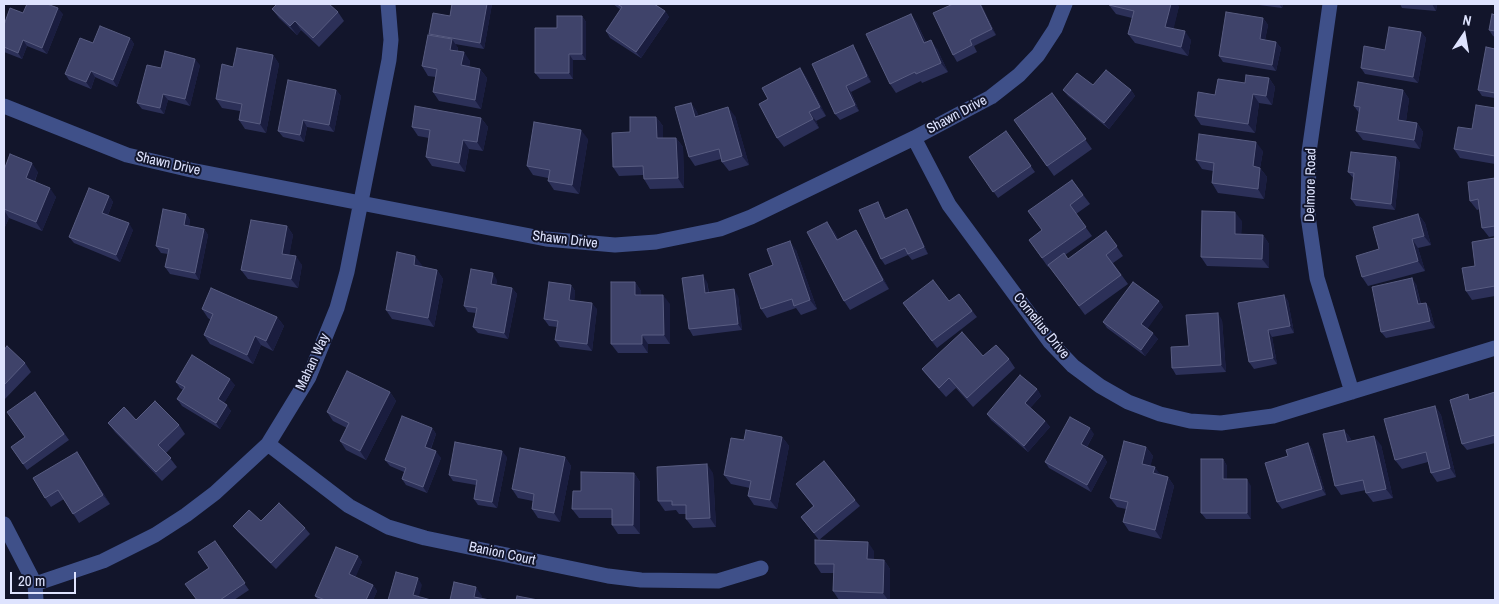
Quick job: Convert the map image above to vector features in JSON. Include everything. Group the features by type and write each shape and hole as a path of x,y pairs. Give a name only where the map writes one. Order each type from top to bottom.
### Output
{"street":[{"name":"Mahan Way","path":"35,584 103,561 155,535 216,493 268,444 309,377 337,308 347,272 389,60 388,4"},
{"name":"Shawn Drive","path":"4,106 127,155 190,170 580,244 615,245 656,242 720,229 751,217 914,138 991,97 1020,75 1038,55 1055,29 1065,4"},
{"name":"Delmore Road","path":"1330,4 1310,152 1308,216 1318,278 1352,392"},
{"name":"Cornelius Drive","path":"914,138 949,204 1050,342 1073,366 1100,386 1128,402 1160,414 1220,423 1273,416 1495,348"},
{"name":"Banion Court","path":"268,444 349,506 388,527 425,538 608,576 641,580 718,582 761,568"},
{"path":"4,524 35,584 36,600"}],"building":[{"path":"27,4 47,4 58,8 42,48 23,40 18,53 4,47 4,25 10,8 23,13"},
{"path":"277,4 329,4 338,12 313,38 295,21 290,26 272,9"},
{"path":"452,4 487,4 480,43 429,34 433,13 450,16"},
{"path":"617,4 654,4 665,11 636,52 606,31 622,7"},
{"path":"953,4 980,4 992,29 970,40 972,45 953,55 933,13"},
{"path":"1110,4 1171,4 1165,27 1185,31 1181,47 1128,34 1134,11"},
{"path":"1226,12 1263,18 1260,39 1276,42 1272,65 1219,56"},
{"path":"911,14 924,43 931,40 941,63 916,74 915,72 890,84 866,34"},
{"path":"1492,14 1495,15 1495,31 1489,30"},
{"path":"557,16 582,16 582,54 569,54 569,73 535,73 535,28 557,28"},
{"path":"100,26 130,38 113,80 91,71 86,82 65,74 80,38 93,43"},
{"path":"1389,27 1421,32 1413,77 1361,68 1364,46 1385,50"},
{"path":"428,35 452,39 450,50 464,52 461,65 480,69 475,100 433,92 437,69 422,66"},
{"path":"853,45 867,76 846,86 855,105 835,114 812,64"},
{"path":"1486,47 1495,49 1495,93 1478,90"},
{"path":"237,48 273,55 260,124 239,120 242,104 216,99 222,64 233,67"},
{"path":"165,51 195,59 185,99 163,94 160,108 137,103 147,65 161,68"},
{"path":"800,68 820,107 809,112 813,119 777,138 759,104 768,99 762,88"},
{"path":"1106,70 1131,90 1104,123 1063,90 1077,73 1093,85"},
{"path":"1246,75 1269,78 1266,96 1253,94 1248,124 1195,116 1198,92 1215,95 1218,79 1245,83"},
{"path":"288,80 336,90 329,125 303,120 300,135 278,131"},
{"path":"1358,82 1403,90 1398,120 1417,123 1414,140 1356,131 1360,107 1354,106"},
{"path":"1052,93 1086,139 1047,166 1014,120"},
{"path":"691,103 695,117 728,107 742,156 722,162 719,149 689,157 675,107"},
{"path":"1476,105 1495,108 1495,156 1454,149 1458,127 1472,129"},
{"path":"415,106 481,118 477,142 463,140 459,163 426,157 430,130 412,127"},
{"path":"630,117 656,117 657,138 676,138 678,178 644,179 643,166 613,167 612,133 630,132"},
{"path":"534,122 581,130 572,185 548,181 550,170 527,166"},
{"path":"1006,131 1031,166 993,192 969,157"},
{"path":"1199,134 1256,142 1253,166 1260,168 1258,189 1212,183 1214,163 1196,160"},
{"path":"1351,152 1396,157 1391,204 1351,199 1354,173 1348,172"},
{"path":"10,154 32,163 26,178 50,188 36,222 4,209 4,170"},
{"path":"1495,178 1495,226 1482,228 1478,199 1470,201 1468,182"},
{"path":"1072,180 1083,195 1070,205 1086,227 1042,258 1029,240 1042,230 1028,211"},
{"path":"89,188 109,196 102,213 129,223 116,255 69,237"},
{"path":"878,202 885,219 907,209 924,247 908,254 905,248 881,259 859,210"},
{"path":"163,209 186,214 184,225 204,229 195,273 165,267 169,249 156,246"},
{"path":"1202,211 1235,212 1235,234 1263,235 1262,259 1201,257"},
{"path":"1418,214 1424,236 1412,239 1418,261 1362,277 1356,256 1379,249 1373,227"},
{"path":"251,220 287,226 282,254 296,256 291,279 241,270"},
{"path":"827,222 837,240 856,230 883,280 844,301 807,232"},
{"path":"1106,231 1117,246 1106,255 1121,275 1079,306 1048,265 1064,253 1068,259"},
{"path":"1495,238 1495,286 1466,291 1462,268 1475,266 1472,242"},
{"path":"790,241 810,300 794,306 792,299 761,309 749,274 773,265 767,249"},
{"path":"397,252 415,256 414,265 437,270 428,318 386,310"},
{"path":"471,269 493,273 491,284 512,288 504,333 473,327 477,308 464,306"},
{"path":"703,275 705,293 734,289 738,324 689,329 682,278"},
{"path":"1412,278 1418,304 1426,303 1430,321 1381,332 1372,287"},
{"path":"933,280 949,301 959,294 972,311 932,341 903,303"},
{"path":"549,282 571,285 569,300 592,303 587,344 555,340 558,321 544,319"},
{"path":"611,282 635,282 635,295 663,295 664,335 642,335 642,344 611,344"},
{"path":"1133,282 1159,301 1141,324 1153,333 1141,350 1103,322"},
{"path":"211,288 277,317 266,341 255,336 247,355 204,335 213,314 202,309"},
{"path":"1284,295 1290,326 1268,330 1273,358 1249,362 1238,303"},
{"path":"1218,313 1221,365 1172,368 1171,347 1189,346 1186,315"},
{"path":"962,332 983,356 996,345 1009,359 967,398 949,378 939,388 922,369"},
{"path":"7,346 25,363 4,385 4,350"},
{"path":"192,355 230,379 218,399 227,405 216,423 177,399 185,387 176,382"},
{"path":"347,371 390,392 360,451 340,441 349,423 327,412"},
{"path":"1020,375 1037,389 1025,403 1045,421 1024,446 987,414"},
{"path":"35,392 64,434 23,464 11,447 25,437 7,412"},
{"path":"1495,392 1495,435 1462,444 1450,400 1468,394 1469,400"},
{"path":"155,401 179,425 158,445 171,458 156,472 108,423 124,407 136,420"},
{"path":"1435,406 1450,468 1431,473 1426,452 1395,460 1384,419"},
{"path":"402,416 432,428 425,447 436,451 423,487 402,479 406,468 385,460"},
{"path":"1070,417 1090,428 1081,444 1103,456 1087,485 1045,462"},
{"path":"746,430 782,437 770,500 748,496 751,481 724,475 731,438 744,440"},
{"path":"1344,430 1347,442 1374,436 1386,489 1366,493 1363,480 1335,486 1323,434"},
{"path":"1124,441 1146,447 1142,464 1155,467 1153,473 1168,477 1155,530 1123,522 1128,502 1110,498"},
{"path":"455,442 502,451 492,502 474,499 477,480 449,475"},
{"path":"1308,443 1322,489 1277,502 1265,463 1288,456 1286,450"},
{"path":"520,448 565,457 554,513 532,509 534,494 512,489"},
{"path":"77,452 103,495 73,514 58,490 45,498 33,478"},
{"path":"1201,459 1223,459 1223,479 1247,479 1247,513 1201,513"},
{"path":"824,461 855,500 814,533 801,517 814,506 796,484"},
{"path":"707,464 710,518 686,519 686,505 672,505 672,501 658,501 657,467"},
{"path":"581,472 634,473 633,525 612,525 612,509 572,509 573,491 581,491"},
{"path":"279,503 305,528 271,563 233,526 249,510 261,521"},
{"path":"815,540 868,542 867,559 884,560 883,593 833,591 834,564 815,564"},
{"path":"215,541 245,583 220,600 197,600 185,584 209,568 198,552"},
{"path":"336,547 358,556 349,574 373,585 366,600 325,600 315,596"},
{"path":"396,572 418,578 413,595 431,600 388,600"},
{"path":"454,582 476,587 474,597 490,600 450,600"},
{"path":"517,596 538,600 516,600"}]}
